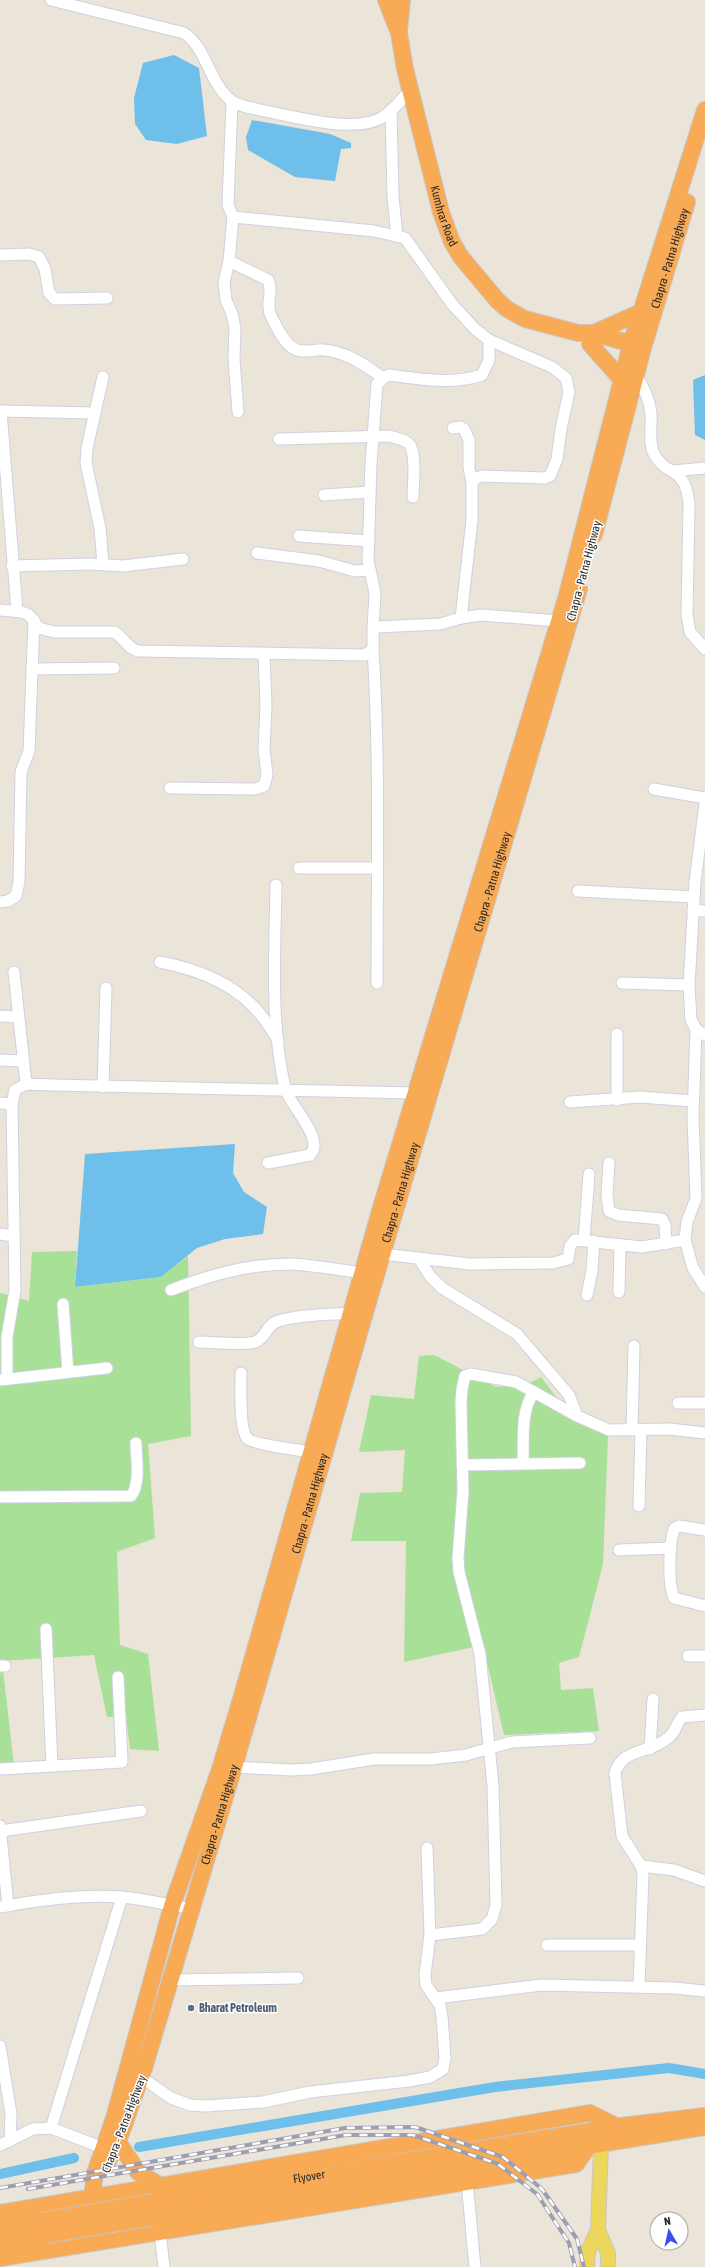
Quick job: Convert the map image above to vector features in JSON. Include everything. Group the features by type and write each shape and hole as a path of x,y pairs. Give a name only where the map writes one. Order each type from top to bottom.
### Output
{"highway":[{"name":"Kumhrar Road","path":"386,0 399,32 411,89 441,212 452,242 461,257 478,279 507,309 525,319 578,333 592,339 636,351"},
{"name":"Kumhrar Road","path":"399,32 402,0"},
{"name":"Chapra - Patna Highway","path":"636,351 641,312 705,110"},
{"name":"Chapra - Patna Highway","path":"95,2173 114,2118 172,1906 220,1769 362,1273 558,621 569,590 636,351 705,143"},
{"path":"629,378 592,339 641,312"},
{"name":"Chapra - Patna Highway","path":"102,2241 95,2199 105,2168 118,2142 141,2077 192,1909 382,1254 576,603 629,378"},
{"path":"0,2213 75,2200 95,2199 159,2185 590,2113 618,2127"},
{"name":"Flyover","path":"0,2242 44,2228 618,2127 705,2116"},
{"name":"Flyover","path":"153,2209 594,2146 705,2127"},
{"path":"118,2142 138,2172 159,2185"},
{"path":"0,2258 576,2164 594,2146"},
{"path":"95,2173 95,2199"},
{"path":"18,2210 66,2196 81,2188 95,2173"},
{"path":"118,2193 125,2238"},
{"path":"75,2200 81,2244"},
{"name":"Flyover","path":"0,2228 44,2228"}],"main road":[{"path":"594,2146 598,2230 608,2253 608,2267"},
{"path":"587,2267 588,2251 598,2230"}],"street":[{"path":"51,0 184,33 195,43 212,77 232,102 258,109 352,125 375,121 391,110 411,89"},
{"path":"232,102 228,205 233,217 229,261 224,283 224,292 235,328 234,359 238,412"},
{"path":"391,110 392,197 397,236"},
{"path":"233,217 374,231 404,238 411,244 460,314 489,340 552,366 566,378 569,392 557,459 550,476 546,478 482,476 476,478 472,483"},
{"path":"0,255 29,254 39,257 45,269 48,293 56,299 107,298"},
{"path":"229,261 268,280 270,284 269,310 291,346 297,350 326,350 336,353 358,362 382,378"},
{"path":"377,983 378,748 373,649 375,593 370,570 369,541 370,492 377,384 382,378 389,376 440,380 474,378 482,375 489,360 489,340"},
{"path":"103,376 87,448 86,463 100,528 103,564"},
{"path":"629,378 647,394 650,404 650,441 654,453 659,461 683,479 688,500 688,624 695,639 705,650"},
{"path":"17,611 0,411 95,413"},
{"path":"453,428 460,427 467,434 472,483 472,520 461,618"},
{"path":"279,439 389,436 409,444 414,458 413,497"},
{"path":"673,471 705,468"},
{"path":"324,495 370,492"},
{"path":"299,536 369,541"},
{"path":"257,553 320,561 355,572 370,570"},
{"path":"12,566 103,564 123,566 183,560"},
{"path":"0,610 17,611 28,615 34,620 39,628 54,632 114,632 121,636 132,650 139,651 365,655 373,649"},
{"path":"373,629 376,627 395,625 440,624 461,618 481,615 558,621"},
{"path":"0,902 16,896 19,882 21,772 29,751 34,620"},
{"path":"170,788 255,789 264,786 267,775 264,749 266,706 264,653"},
{"path":"32,669 114,668"},
{"path":"654,789 705,798"},
{"path":"705,804 694,897 689,985 689,1008 691,1020 700,1032 693,1101 693,1141 696,1198 687,1222 685,1240 693,1268 705,1287"},
{"path":"299,868 377,868"},
{"path":"268,1163 301,1158 314,1151 310,1131 285,1090 278,1040 274,986 276,885"},
{"path":"578,892 694,897"},
{"path":"693,910 705,911"},
{"path":"160,962 184,966 205,974 234,992 260,1014 278,1040"},
{"path":"14,972 26,1084"},
{"path":"622,983 689,985"},
{"path":"103,1087 106,988"},
{"path":"0,1016 18,1017"},
{"path":"616,1034 617,1100"},
{"path":"0,1060 23,1061"},
{"path":"107,1368 3,1380 7,1337 15,1296 12,1104 15,1090 26,1084 103,1087 416,1093"},
{"path":"570,1102 617,1100 640,1097 693,1101"},
{"path":"0,1103 12,1104"},
{"path":"609,1163 609,1211 618,1215 662,1219 665,1225 666,1244"},
{"path":"587,1294 592,1271 589,1240 589,1174"},
{"path":"0,1234 13,1236"},
{"path":"382,1254 420,1260 470,1264 553,1263 568,1259 572,1242 589,1240 642,1247 685,1240"},
{"path":"619,1292 620,1245"},
{"path":"420,1260 430,1276 442,1288 508,1328 521,1338 569,1395 577,1416"},
{"path":"172,1290 204,1277 252,1266 295,1265 362,1273"},
{"path":"63,1304 68,1372"},
{"path":"199,1342 251,1343 260,1340 271,1325 277,1321 315,1316 351,1314"},
{"path":"634,1346 639,1506"},
{"path":"241,1373 243,1430 249,1439 311,1452"},
{"path":"430,1935 482,1929 488,1926 494,1913 496,1893 493,1786 480,1654 459,1572 458,1558 463,1491 461,1402 465,1376 471,1374 502,1378 534,1392 577,1416 609,1430 670,1429 705,1432"},
{"path":"523,1464 525,1414 529,1399 534,1392"},
{"path":"678,1403 705,1403"},
{"path":"0,1497 131,1496 134,1492 136,1478 136,1443"},
{"path":"462,1464 580,1463"},
{"path":"705,1530 676,1527 672,1534 671,1548 671,1588 674,1598 705,1606"},
{"path":"619,1550 671,1548"},
{"path":"46,1629 52,1766"},
{"path":"688,1656 705,1656"},
{"path":"0,1769 122,1762 118,1677"},
{"path":"650,1749 653,1699"},
{"path":"639,1987 644,1885 641,1866 622,1836 615,1772 618,1764 626,1756 650,1749 672,1734 682,1717 705,1715"},
{"path":"234,1767 291,1770 311,1769 374,1759 431,1759 466,1755 489,1747 512,1742 590,1738"},
{"path":"0,1831 141,1810"},
{"path":"0,1826 4,1906 47,1899 122,1897 192,1909"},
{"path":"141,2077 171,2098 190,2104 206,2106 263,2102 310,2092 430,2077 443,2069 445,2058 442,2017 436,1998 426,1985 425,1975 430,1935 428,1848"},
{"path":"641,1866 674,1870 705,1881"},
{"path":"51,2128 122,1897"},
{"path":"547,1945 640,1945"},
{"path":"170,1980 298,1978"},
{"path":"436,1998 541,1984 705,1991"},
{"path":"0,2046 11,2114 5,2143"},
{"path":"5,2143 34,2129 51,2128 103,2148"},
{"path":"467,2182 475,2267"},
{"path":"160,2232 164,2267"}],"green space":[{"path":"77,1251 75,1287 161,1277 188,1256 191,1436 148,1444 155,1538 117,1552 120,1645 148,1654 159,1751 130,1749 126,1717 107,1717 94,1655 2,1661 14,1766 0,1763 0,1293 29,1301 32,1252"},
{"path":"434,1355 496,1387 526,1385 541,1377 575,1422 608,1434 603,1564 579,1657 559,1663 561,1690 593,1688 599,1731 504,1735 483,1645 404,1662 406,1541 351,1541 360,1493 402,1492 405,1450 359,1452 371,1395 414,1399 419,1356"}],"water":[{"path":"174,55 199,68 207,136 177,144 146,140 135,124 134,98 143,63"},
{"path":"252,120 330,134 351,143 351,148 341,149 335,181 295,177 248,150 246,137"},
{"path":"705,375 705,440 695,435 693,380"},
{"path":"235,1144 233,1173 244,1192 267,1207 263,1234 225,1239 197,1248 161,1277 75,1287 85,1154"}],"waterway":[{"path":"139,2147 495,2087 669,2068 705,2074"},
{"path":"0,2174 74,2158"}],"railway":[{"path":"0,2188 345,2128 415,2127 503,2157 542,2189 577,2239 584,2267"},
{"path":"28,2189 346,2135 413,2135 498,2164 537,2194 569,2243 575,2267"}],"place":[{"name":"Bharat Petroleum","path":"191,2008"}]}
